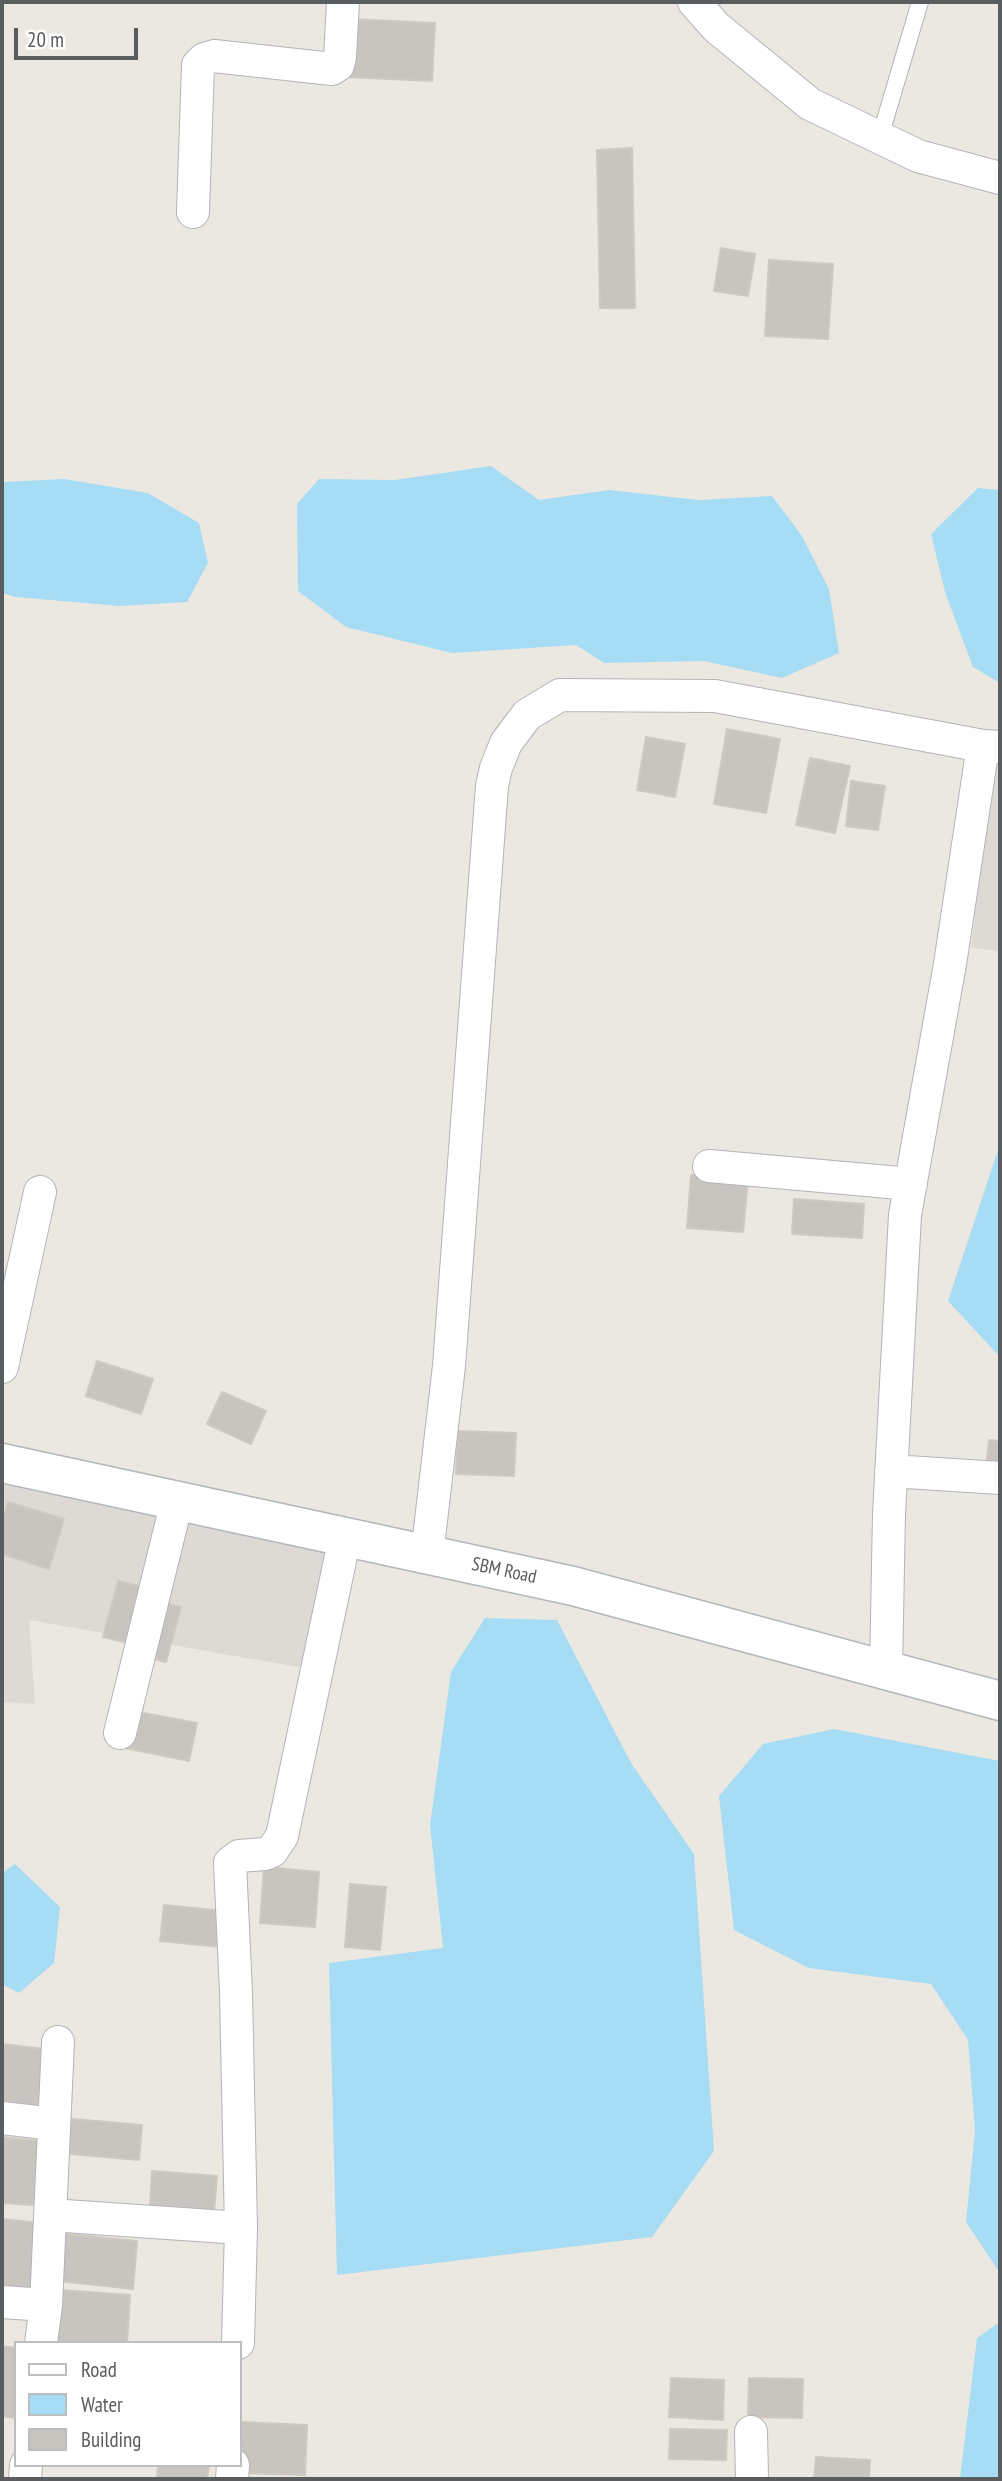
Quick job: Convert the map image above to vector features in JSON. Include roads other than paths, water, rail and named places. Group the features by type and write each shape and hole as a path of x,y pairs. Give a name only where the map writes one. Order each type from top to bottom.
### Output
{"street":[{"path":"193,212 198,65 204,59 214,56 332,69 338,65 340,57 343,2"},
{"path":"695,2 716,26 810,104 918,156 1000,178"},
{"path":"427,1555 449,1366 492,786 506,743 527,715 560,695 715,696 992,747 905,1215 891,1471 886,1671"},
{"path":"709,1166 911,1184"},
{"path":"2,1367 40,1192"},
{"name":"SBM Road","path":"2,1463 573,1586 1000,1701"},
{"path":"891,1471 1000,1478"},
{"path":"120,1733 177,1501"},
{"path":"238,2341 241,2228 230,1863 239,1856 272,1851 282,1836 345,1537"},
{"path":"41,2341 46,2305 58,2042"},
{"path":"2,2118 54,2124"},
{"path":"50,2215 241,2228"},
{"path":"2,2302 46,2305"},
{"path":"751,2432 752,2479"}],"lane":[{"path":"880,137 920,2"}],"water":[{"path":"491,466 539,500 609,490 698,500 772,496 802,536 829,589 839,653 782,678 704,661 604,663 576,645 452,653 346,627 298,591 297,504 319,479 395,480"},
{"path":"64,479 148,493 199,523 208,563 187,602 120,606 16,597 2,593 2,482"},
{"path":"978,488 1000,490 1000,683 973,667 945,592 931,534"},
{"path":"1000,1144 1000,1357 948,1301"},
{"path":"485,1618 557,1620 631,1763 694,1854 714,2151 652,2237 337,2275 329,1963 443,1948 430,1825 451,1672"},
{"path":"834,1729 1000,1761 1000,2273 966,2222 975,2130 968,2040 931,1984 809,1968 734,1930 719,1796 763,1744"},
{"path":"15,1864 60,1907 54,1963 19,1993 2,1984 2,1873"},
{"path":"1000,2322 1000,2479 960,2479 977,2338"}]}
